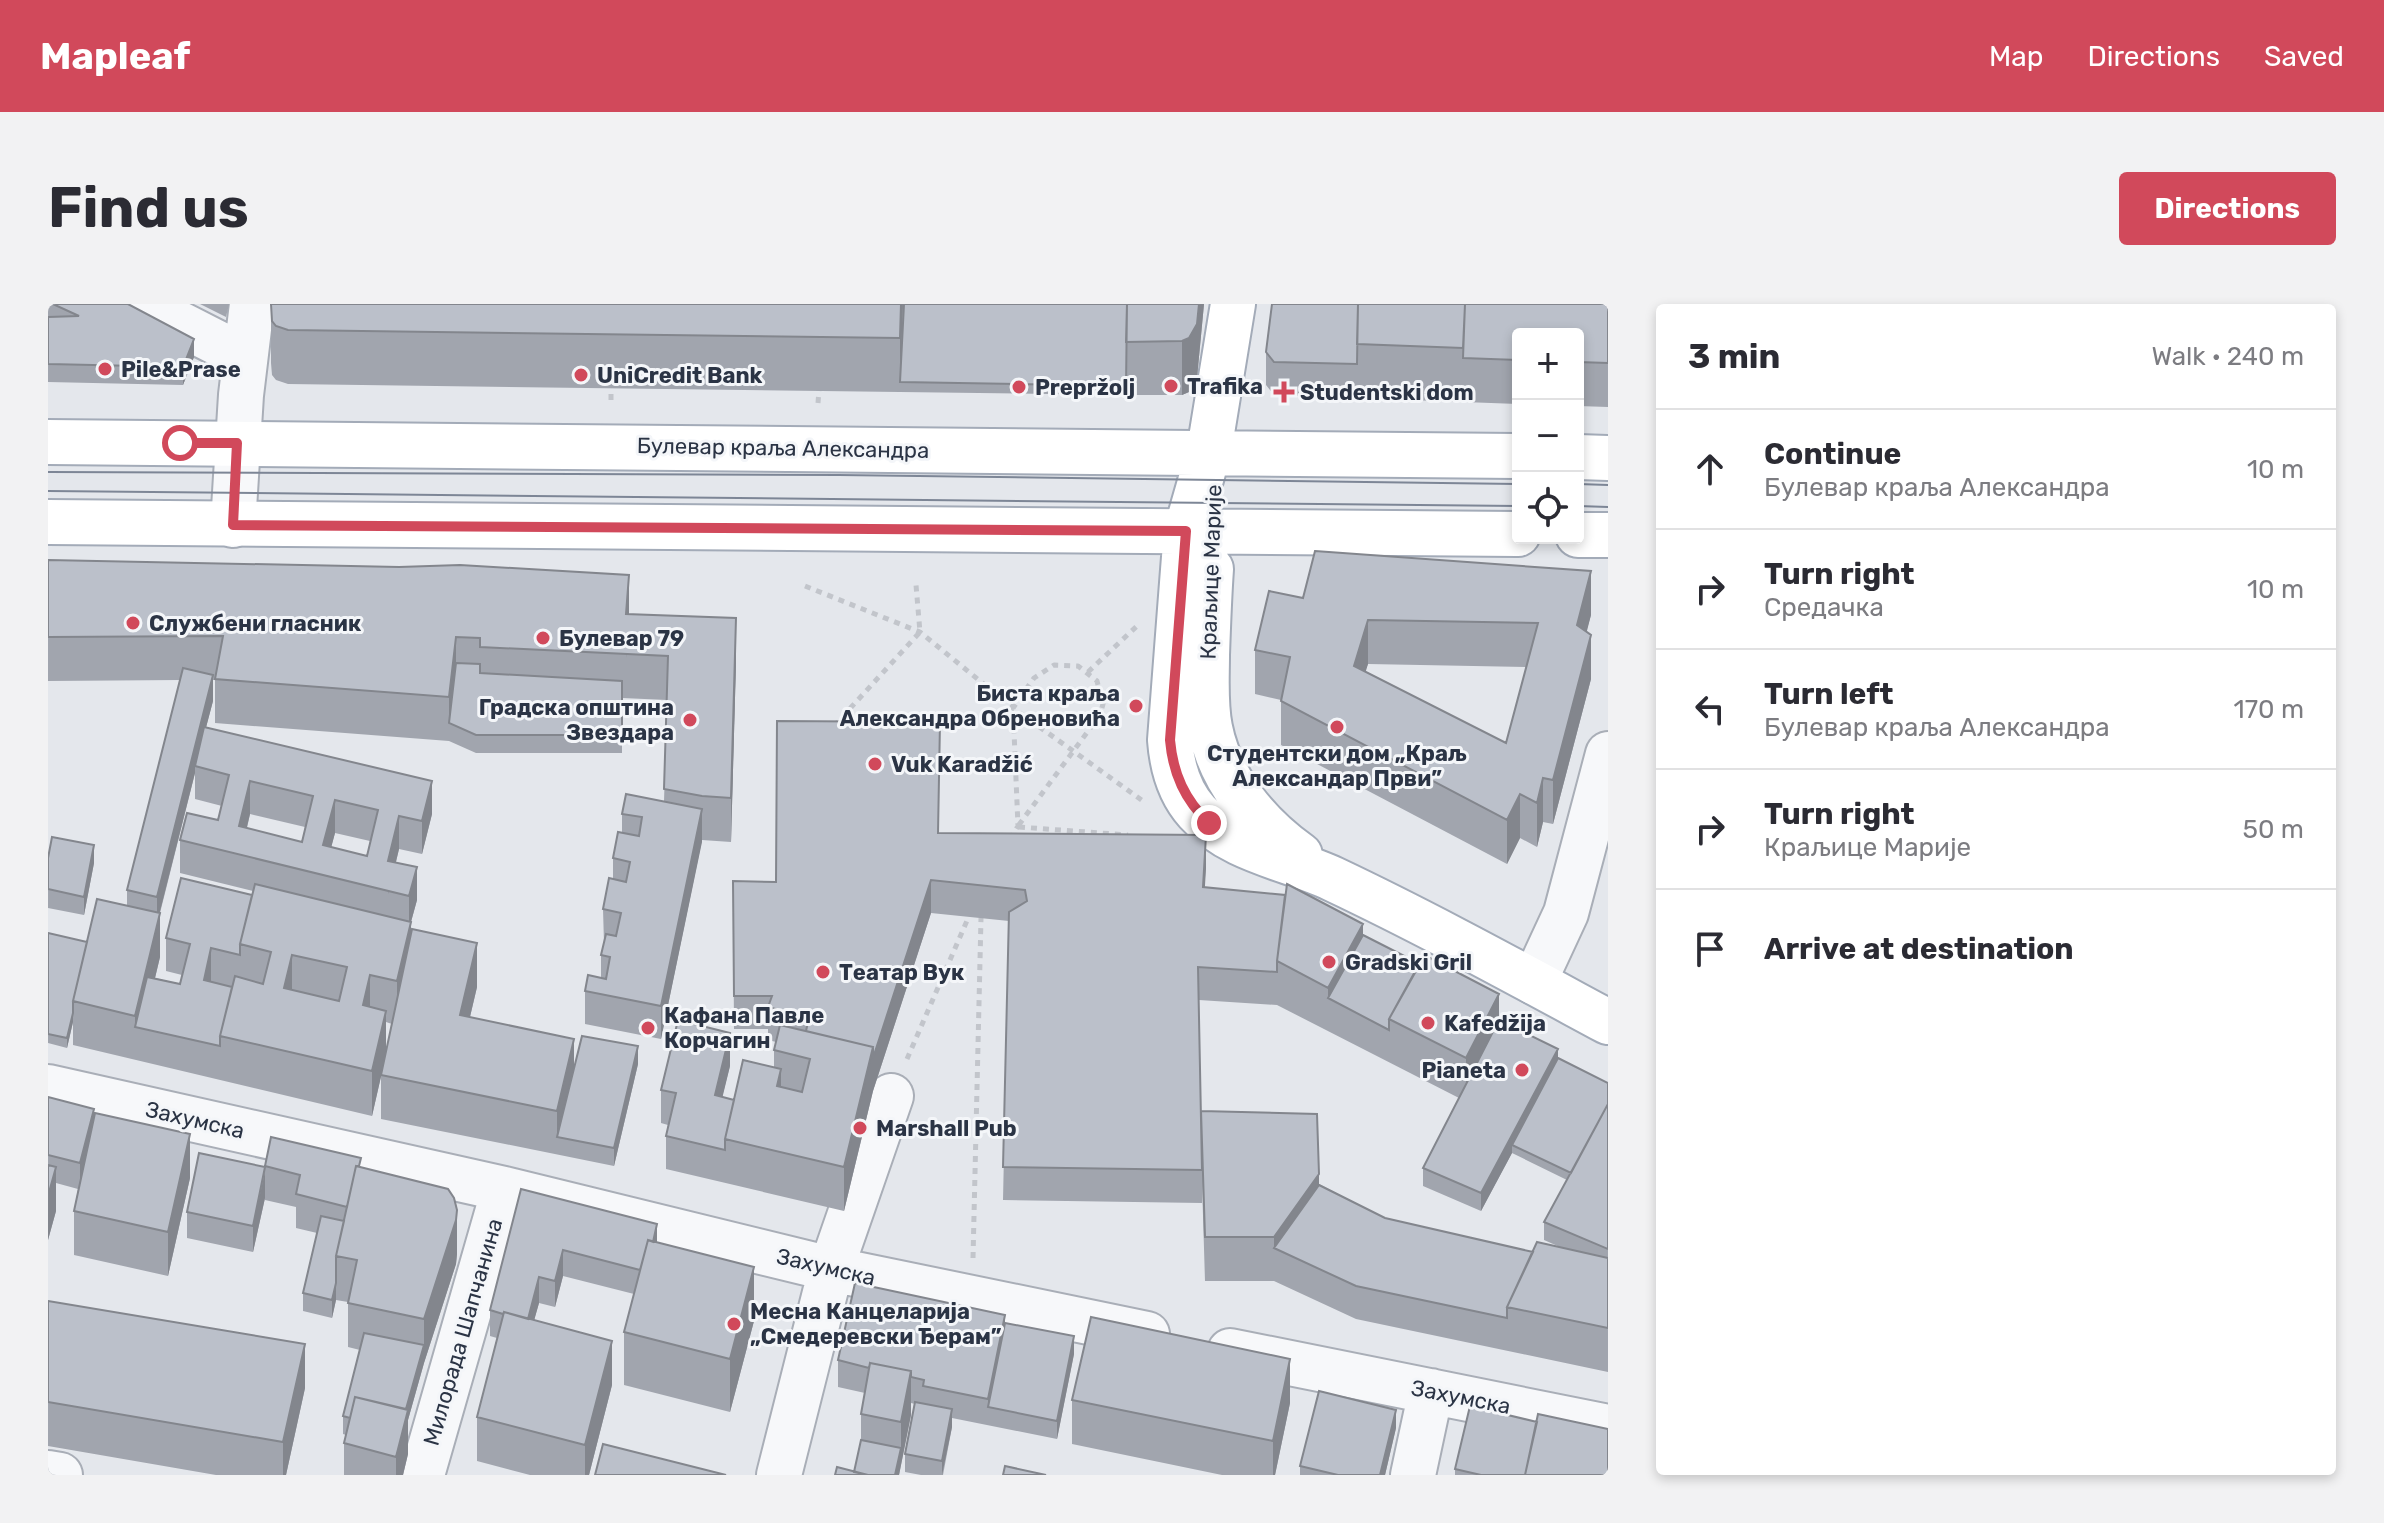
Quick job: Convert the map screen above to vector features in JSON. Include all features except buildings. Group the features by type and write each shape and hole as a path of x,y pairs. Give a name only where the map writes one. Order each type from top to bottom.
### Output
{"main road":[{"name":"Краљице Марије","path":"1233,304 1209,451 1170,740 1172,765 1196,811 1230,838 1330,878 1608,1022"},
{"name":"Булевар краља Александра","path":"48,442 1512,456"},
{"path":"1584,457 1608,458"},
{"path":"48,522 1512,534"},
{"path":"1584,535 1608,535"}],"street":[{"path":"141,304 245,357"},
{"path":"233,525 237,443 252,304"},
{"path":"1534,982 1566,913 1608,754"},
{"name":"Захумска","path":"48,1087 504,1189 831,1269 1608,1427"},
{"path":"779,1475 831,1269 891,1096"},
{"name":"Милорада Шапчанина","path":"422,1475 504,1189"},
{"path":"1413,1475 1431,1391"},
{"path":"48,1473 60,1475"}],"path":[{"path":"611,388 611,400"},
{"path":"818,403 819,390"},
{"path":"831,730 920,632 916,585"},
{"path":"805,586 920,632 1013,708 1147,804"},
{"path":"1088,672 1142,621"},
{"path":"1010,840 1100,715 1103,704 1097,681 1088,672 1067,663 1054,665 1034,678 1013,708 1018,826"},
{"path":"1018,826 1137,835"},
{"path":"891,1096 969,916"},
{"path":"974,1263 981,918"}],"tram line":[{"path":"48,472 839,475 1512,484"},
{"path":"1584,484 1608,485"},
{"path":"48,491 1512,506"},
{"path":"1584,506 1608,507"}],"place":[{"name":"Pile&Prase","path":"105,369"},
{"name":"UniCredit Bank","path":"581,375"},
{"name":"Trafika","path":"1171,386"},
{"name":"Prepržolj","path":"1019,387"},
{"name":"Studentski dom","path":"1284,392"},
{"name":"Службени гласник","path":"133,623"},
{"name":"Булевар 79","path":"543,638"},
{"name":"Биста краља Александра Обреновића","path":"1136,706"},
{"name":"Градска општина Звездара","path":"690,720"},
{"name":"Студентски дом „Краљ Александар Први”","path":"1337,727"},
{"name":"Vuk Karadžić","path":"875,764"},
{"name":"Gradski Gril","path":"1329,962"},
{"name":"Театар Вук","path":"823,972"},
{"name":"Kafedžija","path":"1428,1023"},
{"name":"Кафана Павле Корчагин","path":"648,1028"},
{"name":"Pianeta","path":"1522,1070"},
{"name":"Marshall Pub","path":"860,1128"},
{"name":"Месна Канцеларија „Смедеревски Ђерам”","path":"734,1324"}],"route":[{"path":"180,443 237,443 233,525 1186,531 1170,740 1172,765 1180,785 1196,811 1209,823"}]}
